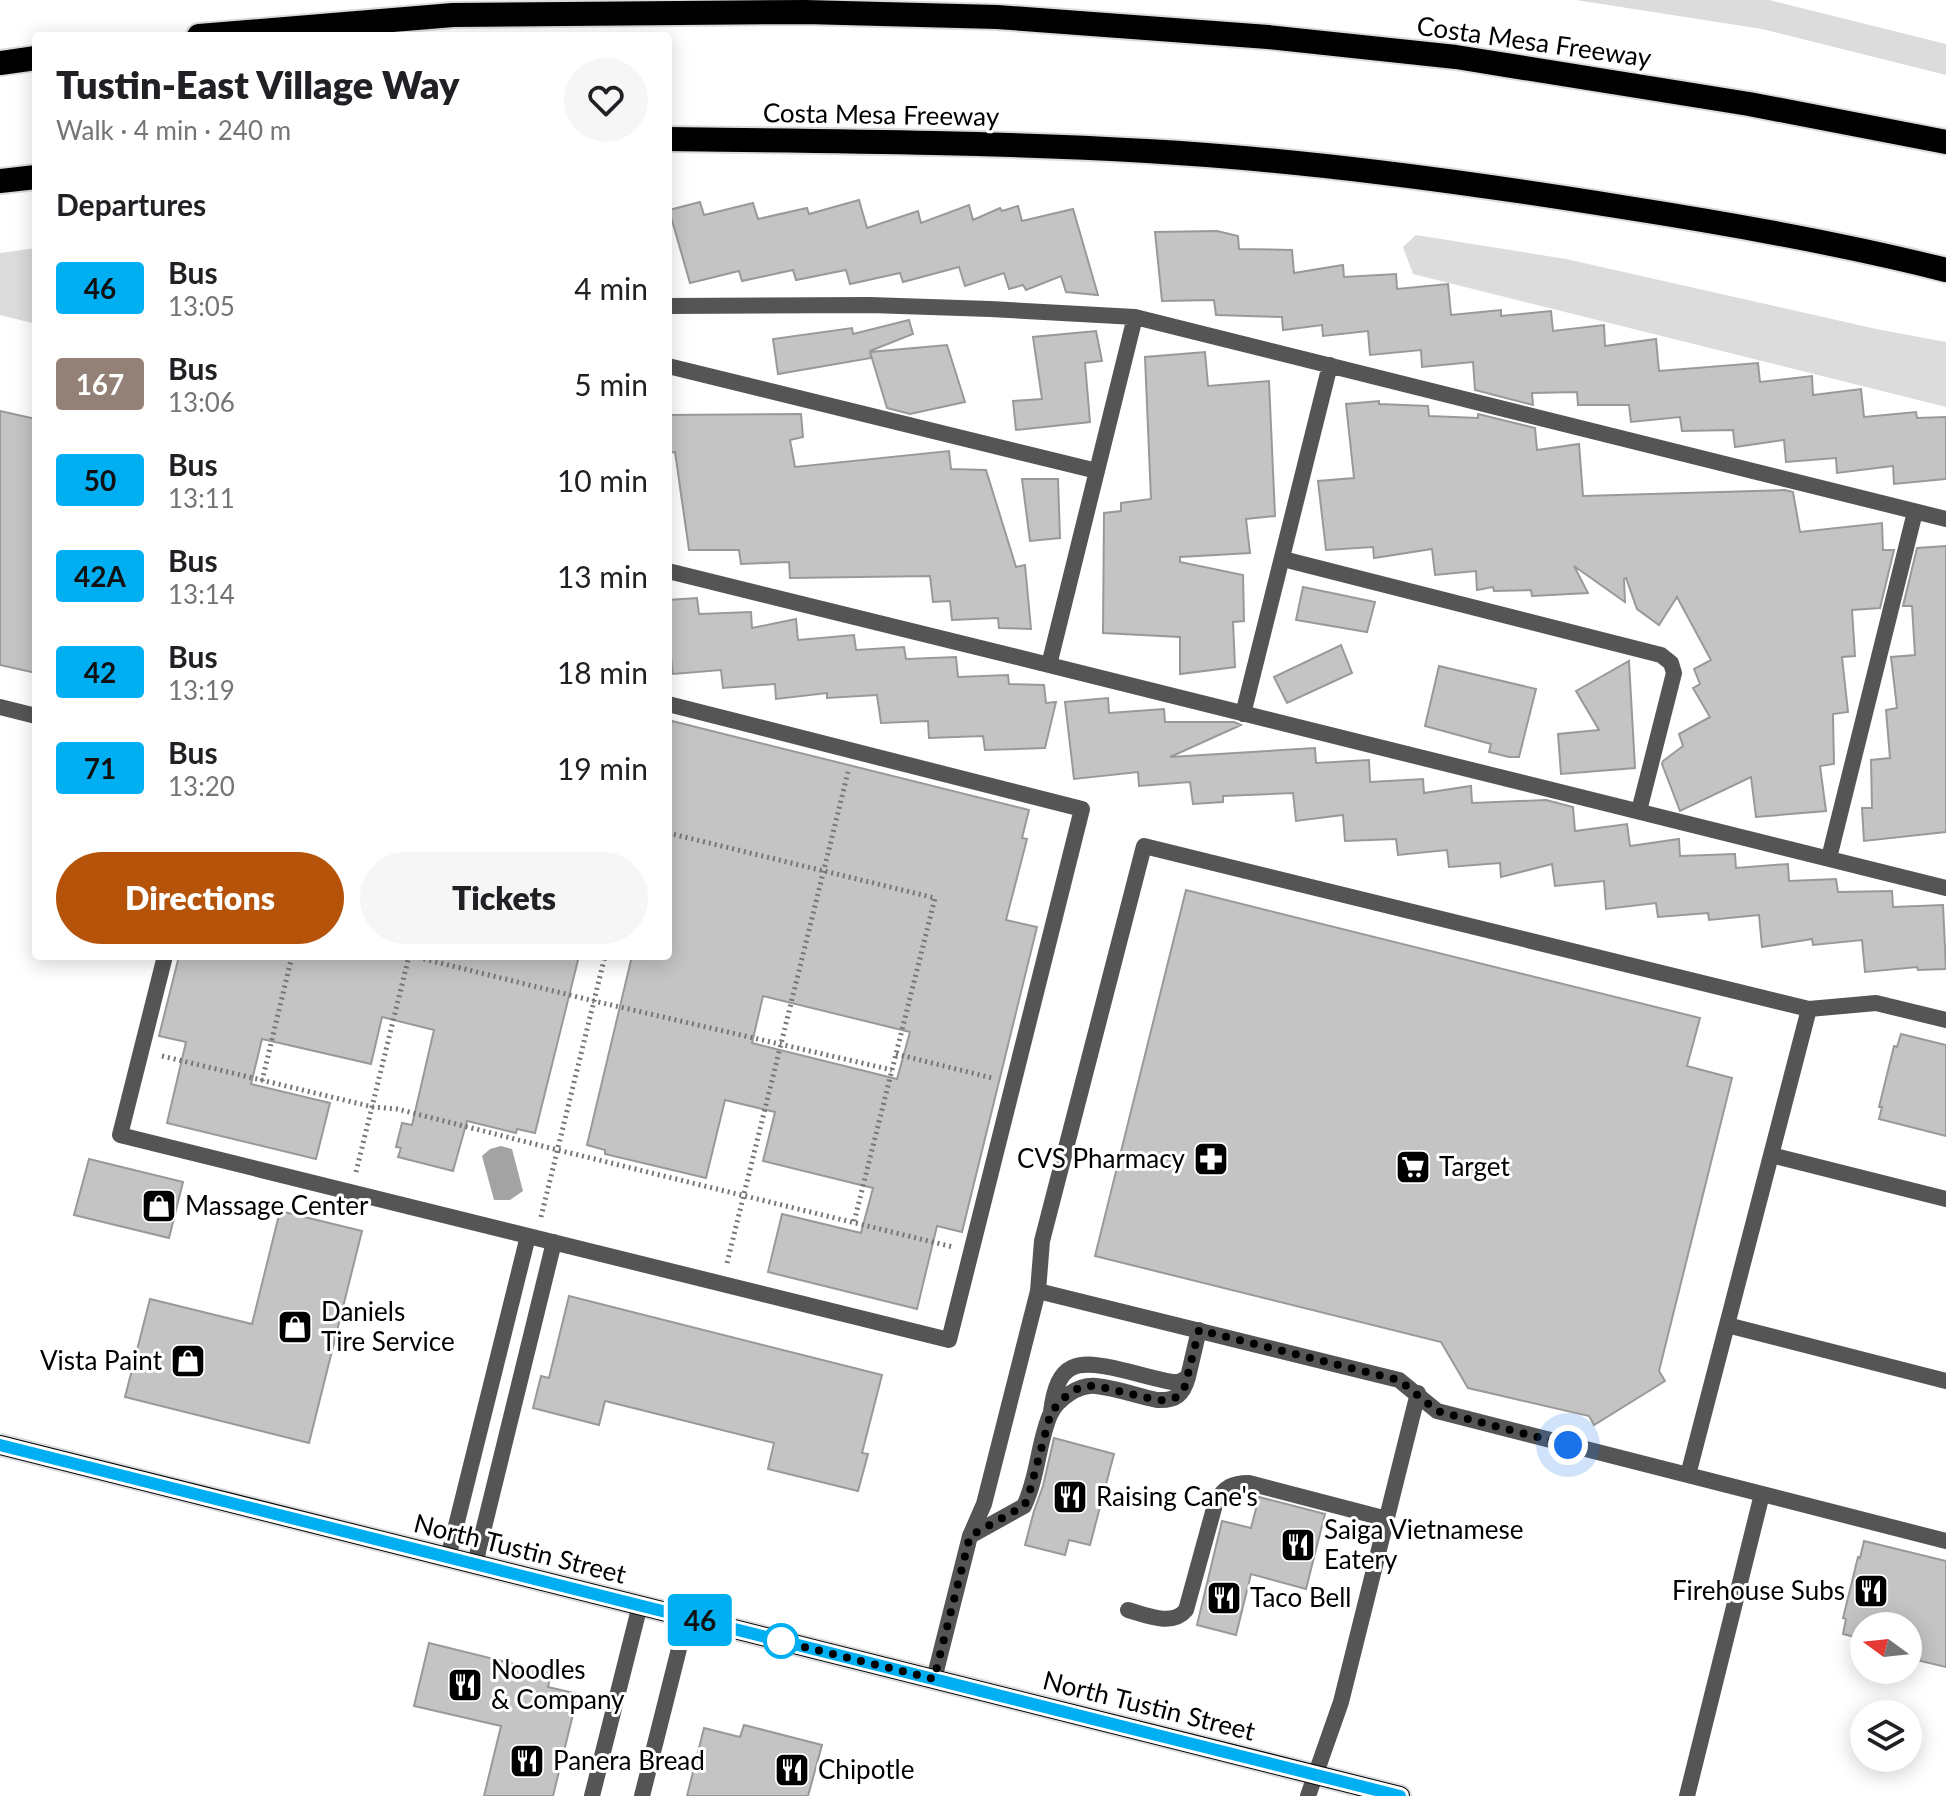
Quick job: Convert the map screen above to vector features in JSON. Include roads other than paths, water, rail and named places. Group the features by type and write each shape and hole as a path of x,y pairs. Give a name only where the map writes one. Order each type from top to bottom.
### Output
{"highway":[{"name":"Costa Mesa Freeway","path":"247,32 453,15 805,12 997,17 1268,37 1456,57 1749,104 1946,142"},
{"path":"0,63 32,59"},
{"name":"Costa Mesa Freeway","path":"672,139 877,141 1117,150 1287,163 1431,179 1716,222 1946,270"},
{"path":"0,181 32,177"}],"main road":[{"name":"North Tustin Street","path":"0,1445 1400,1796"}],"street":[{"path":"672,306 870,305 1135,317 1946,519"},
{"path":"1049,665 1135,317"},
{"path":"1243,714 1330,365"},
{"path":"672,367 1097,471"},
{"path":"1829,858 1915,512"},
{"path":"1283,559 1661,655 1671,663 1674,673 1639,811"},
{"path":"672,572 1946,888"},
{"path":"164,960 120,1135 949,1340 1082,809 672,705"},
{"path":"0,707 32,715"},
{"path":"934,1679 970,1536 984,1504 1038,1291 1042,1241 1144,846 1809,1009 1876,1003 1946,1020"},
{"path":"1688,1475 1809,1009"},
{"path":"1771,1155 1946,1199"},
{"path":"448,1558 532,1237"},
{"path":"475,1564 554,1242"},
{"path":"1038,1291 1399,1380 1437,1411 1946,1541"},
{"path":"1727,1325 1946,1381"},
{"path":"970,1536 1024,1506 1051,1412 1053,1391 1060,1377 1073,1366 1083,1363 1179,1382 1188,1377 1199,1330"},
{"path":"1308,1796 1341,1702 1418,1393"},
{"path":"1128,1610 1170,1620 1181,1617 1186,1610 1216,1501 1223,1489 1236,1483 1249,1483 1387,1519"},
{"path":"1687,1796 1762,1494"},
{"path":"592,1796 640,1605"},
{"path":"642,1796 687,1617"}],"place":[{"name":"CVS Pharmacy","path":"1211,1159"},
{"name":"Target","path":"1413,1167"},
{"name":"Massage Center","path":"159,1206"},
{"name":"Daniels Tire Service","path":"295,1327"},
{"name":"Vista Paint","path":"188,1361"},
{"name":"Raising Cane's","path":"1070,1497"},
{"name":"Saiga Vietnamese Eatery","path":"1298,1545"},
{"name":"Firehouse Subs","path":"1871,1591"},
{"name":"Taco Bell","path":"1224,1598"},
{"name":"Noodles & Company","path":"465,1685"},
{"name":"Panera Bread","path":"527,1761"},
{"name":"Chipotle","path":"792,1770"}]}
